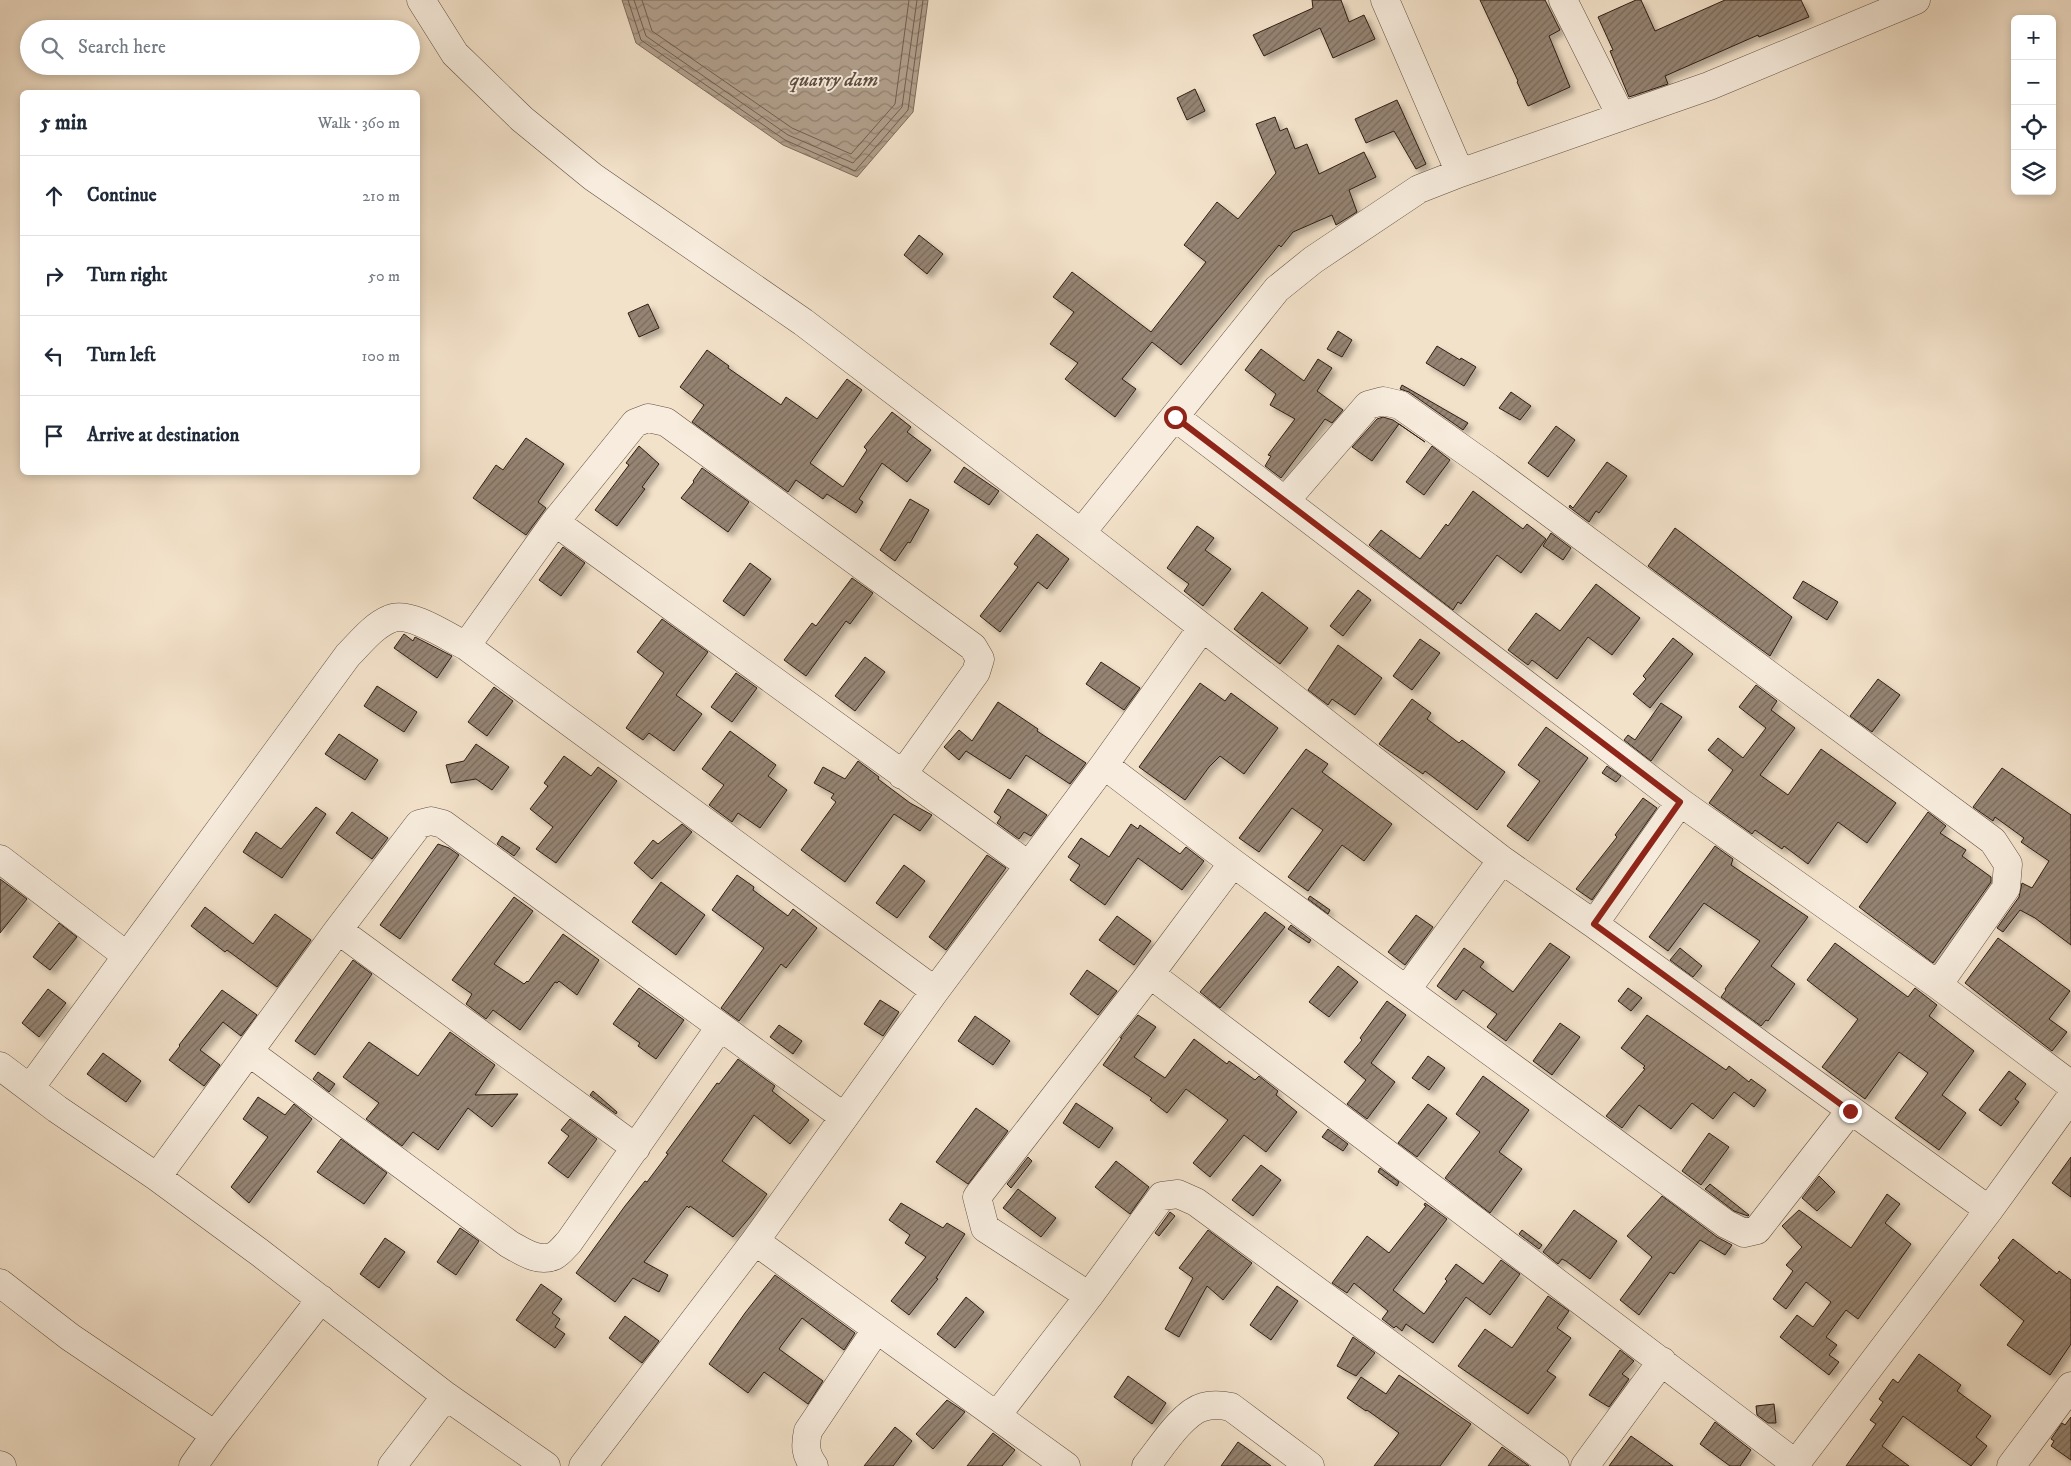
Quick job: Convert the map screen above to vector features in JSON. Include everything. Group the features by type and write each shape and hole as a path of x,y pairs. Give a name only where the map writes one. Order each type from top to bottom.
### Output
{"street":[{"path":"421,0 455,54 522,120 593,177 803,322 1081,533 1502,860 1594,924 1989,1210"},
{"path":"1385,0 1460,173"},
{"path":"1563,0 1620,116"},
{"path":"1081,533 1277,289 1313,260 1418,189 1709,86 1916,0"},
{"path":"1286,500 1368,405 1383,401 1400,405 1488,467 1985,835 1993,841 2008,864 2006,888 1938,985"},
{"path":"1175,417 1680,802 1938,985 2071,1085"},
{"path":"466,646 555,522 635,423 648,418 666,422 973,647 980,659 976,672 902,775"},
{"path":"555,522 1028,865"},
{"path":"30,1088 348,655 372,631 392,618 416,619 466,646 936,991"},
{"path":"583,1466 755,1241 1028,865 1104,765 1202,628"},
{"path":"1104,765 1233,864 1407,989 1525,1078 1726,1224 1744,1233 1757,1230 1850,1111"},
{"path":"1594,924 1680,802"},
{"path":"158,1177 338,930 420,824 431,821 443,824 844,1117"},
{"path":"0,860 127,956"},
{"path":"1407,989 1502,860"},
{"path":"1089,1296 985,1228 977,1197 1233,864"},
{"path":"338,930 636,1148"},
{"path":"1150,974 1662,1361 1795,1465 1989,1210 2071,1097"},
{"path":"249,1052 509,1244 526,1254 540,1258 554,1256 570,1242 720,1027"},
{"path":"0,1066 56,1109 158,1177 321,1299 446,1396 546,1466"},
{"path":"997,1415 1089,1296 1162,1196 1178,1194 1196,1202 1555,1466"},
{"path":"755,1241 1066,1466"},
{"path":"0,1283 70,1337 215,1435"},
{"path":"193,1466 321,1299"},
{"path":"814,1466 807,1455 808,1430 876,1330"},
{"path":"1585,1466 1662,1361"},
{"path":"2011,1466 2071,1386"},
{"path":"392,1466 446,1396"},
{"path":"1146,1466 1188,1417 1202,1407 1218,1404 1231,1407 1310,1466"}],"water":[{"name":"quarry dam","path":"622,0 928,0 913,112 857,177 783,145 636,43"}],"building":[{"path":"1312,0 1341,0 1349,22 1364,15 1375,39 1333,58 1320,28 1264,56 1253,35 1313,8"},
{"path":"1480,0 1545,0 1560,30 1549,36 1570,87 1528,106"},
{"path":"1636,0 1641,0 1655,31 1725,0 1801,0 1809,17 1759,37 1758,35 1665,76 1668,84 1629,97 1610,51 1613,50 1598,17"},
{"path":"1195,89 1205,111 1187,120 1177,98"},
{"path":"1397,100 1426,164 1416,169 1394,131 1366,143 1355,119"},
{"path":"1275,117 1280,131 1287,128 1295,149 1307,144 1319,174 1364,152 1376,177 1349,190 1357,212 1336,225 1332,215 1293,232 1281,247 1279,245 1181,365 1152,342 1122,379 1136,389 1115,417 1065,379 1078,363 1050,344 1074,312 1053,297 1072,272 1151,332 1206,262 1184,245 1217,202 1238,219 1276,173 1256,124"},
{"path":"919,235 943,254 927,274 904,255"},
{"path":"648,304 659,328 639,337 628,313"},
{"path":"1338,331 1352,340 1342,357 1327,349"},
{"path":"1437,346 1476,367 1464,386 1426,363"},
{"path":"1261,349 1304,381 1318,359 1332,368 1317,391 1343,410 1332,423 1325,419 1281,478 1265,466 1271,456 1268,455 1295,419 1270,405 1276,394 1245,370"},
{"path":"707,350 729,366 728,368 781,405 786,397 817,419 847,379 862,390 810,463 843,487 867,450 864,447 892,412 911,427 907,432 931,450 907,482 882,463 859,499 863,502 856,513 827,494 823,499 796,480 788,492 692,422 704,405 680,387"},
{"path":"1402,385 1468,423 1463,430 1409,392 1400,389"},
{"path":"1511,392 1531,406 1520,420 1499,408"},
{"path":"1383,417 1399,424 1372,461 1352,447 1377,419"},
{"path":"1556,426 1575,440 1548,477 1528,463"},
{"path":"526,438 564,464 538,502 546,508 526,535 473,498 496,465 503,470"},
{"path":"639,446 659,464 642,487 645,489 617,526 595,510 629,465 626,463"},
{"path":"1432,446 1450,460 1424,495 1406,482"},
{"path":"1607,462 1627,476 1599,513 1596,511 1589,522 1569,507 1570,505 1573,508"},
{"path":"964,467 999,491 989,505 954,482"},
{"path":"702,468 749,502 728,532 681,498"},
{"path":"1473,491 1523,529 1527,524 1546,539 1521,573 1497,555 1461,604 1458,602 1453,610 1369,545 1381,530 1420,559 1446,524 1448,526"},
{"path":"910,499 929,510 910,543 908,542 895,561 880,550"},
{"path":"1197,526 1214,538 1205,550 1231,569 1203,606 1184,591 1189,584 1167,568"},
{"path":"1675,528 1792,617 1770,656 1648,566"},
{"path":"1551,533 1571,548 1563,560 1543,546"},
{"path":"1037,534 1069,559 1047,589 1038,582 1000,632 980,616 1018,567 1014,564"},
{"path":"563,547 585,563 561,596 539,580"},
{"path":"750,563 771,579 744,616 723,601"},
{"path":"852,578 873,593 850,624 846,621 806,676 784,660 812,623 816,626"},
{"path":"1803,581 1838,602 1827,620 1793,598"},
{"path":"1596,584 1640,618 1612,655 1588,637 1557,679 1532,660 1528,665 1508,650 1536,613 1560,631"},
{"path":"1358,590 1371,600 1343,636 1330,626"},
{"path":"1262,592 1308,628 1280,664 1234,629"},
{"path":"662,619 708,652 676,695 702,714 674,751 649,733 643,740 626,728 664,673 637,652"},
{"path":"404,634 413,641 415,637 452,656 437,678 394,648"},
{"path":"1673,638 1693,654 1650,708 1633,694 1646,679 1643,676"},
{"path":"1420,639 1440,653 1412,690 1393,676"},
{"path":"1338,645 1382,678 1355,715 1332,699 1328,705 1308,690"},
{"path":"865,657 885,672 855,711 835,696"},
{"path":"1101,662 1140,688 1124,710 1086,684"},
{"path":"736,673 757,688 732,722 711,707"},
{"path":"1878,679 1900,695 1872,732 1850,716"},
{"path":"1200,683 1225,701 1231,693 1278,728 1244,774 1220,756 1209,767 1185,800 1139,767"},
{"path":"1756,685 1777,701 1771,710 1795,728 1760,775 1788,795 1821,749 1896,803 1867,843 1838,822 1808,864 1784,846 1782,849 1755,830 1752,834 1709,803 1733,770 1708,750 1718,738 1743,758 1766,728 1739,707"},
{"path":"377,686 417,712 404,732 364,706"},
{"path":"494,687 513,701 487,736 468,722"},
{"path":"1412,699 1431,713 1427,719 1459,743 1462,740 1505,772 1477,810 1425,771 1423,774 1379,744"},
{"path":"998,702 1038,729 1037,731 1086,763 1070,784 1026,755 1010,779 966,751 959,760 944,747 959,730 972,741"},
{"path":"1661,703 1682,717 1651,761 1624,740 1628,735 1635,740"},
{"path":"1546,727 1588,758 1528,841 1507,826 1540,781 1518,765"},
{"path":"730,731 776,765 768,776 787,790 760,828 738,813 732,822 709,805 724,785 702,769"},
{"path":"339,734 378,760 365,780 325,754"},
{"path":"476,744 509,767 492,790 476,779 451,783 446,765 464,761"},
{"path":"1306,749 1328,764 1322,772 1392,824 1364,861 1342,845 1308,891 1288,877 1323,830 1292,808 1259,852 1239,838"},
{"path":"564,756 591,776 598,767 617,781 556,863 536,849 553,827 530,809 548,786 544,783"},
{"path":"858,761 910,803 932,815 920,831 894,814 845,882 801,850 836,802 831,798 834,794 814,783 823,767 845,779"},
{"path":"1607,766 1621,776 1616,782 1602,773"},
{"path":"2002,768 2071,815 2071,945 2035,918 2020,910 2003,932 1997,928 2019,897 2022,883 2032,888 2049,861 2021,842 2024,838 1995,817 1993,821 1973,807"},
{"path":"1008,789 1047,815 1031,836 1024,832 1019,839 997,823 1001,817 994,812"},
{"path":"1643,798 1657,808 1592,900 1576,889 1617,837 1615,835"},
{"path":"316,807 326,814 282,878 243,852 256,832 281,849"},
{"path":"352,812 388,838 372,859 336,833"},
{"path":"1928,812 1946,826 1940,833 1966,850 1962,856 1991,877 1991,882 1933,963 1859,907"},
{"path":"682,824 692,832 652,879 634,863 653,840 658,844"},
{"path":"1131,824 1138,829 1140,825 1180,854 1186,847 1204,861 1182,890 1138,858 1105,905 1070,880 1080,865 1068,857 1081,838 1109,857"},
{"path":"502,836 520,848 514,856 497,844"},
{"path":"438,844 449,848 459,855 400,939 380,925"},
{"path":"1715,846 1733,859 1731,865 1808,917 1771,966 1795,984 1768,1021 1766,1020 1761,1026 1721,997 1760,941 1704,903 1668,951 1649,937"},
{"path":"987,855 1006,868 946,950 929,937"},
{"path":"904,865 925,881 897,918 876,903"},
{"path":"737,875 754,887 753,890 788,916 793,909 817,928 786,968 781,964 739,1021 721,1008 764,948 712,910"},
{"path":"0,879 27,899 0,933"},
{"path":"661,882 705,915 676,955 632,922"},
{"path":"1310,896 1330,910 1328,914 1308,899"},
{"path":"514,897 533,911 494,964 524,984 528,982 563,934 599,960 577,995 559,981 555,982 520,1030 493,1010 486,1019 466,1004 472,994 452,980"},
{"path":"205,907 253,944 275,914 311,940 277,987 227,950 225,952 191,926"},
{"path":"1265,912 1285,927 1220,1008 1200,992"},
{"path":"1416,915 1433,927 1405,965 1388,952"},
{"path":"1117,916 1151,941 1134,965 1099,940"},
{"path":"59,923 77,937 50,970 33,957"},
{"path":"1291,925 1311,940 1309,943 1288,929"},
{"path":"1998,938 2070,991 2049,1019 2067,1032 2052,1051 1965,983"},
{"path":"1550,943 1570,957 1506,1041 1487,1027 1497,1014 1463,990 1456,1000 1437,986 1464,948 1484,962 1480,967 1513,992"},
{"path":"1835,943 1908,997 1915,988 1937,1005 1929,1016 1974,1051 1942,1095 1966,1113 1939,1150 1895,1118 1928,1073 1899,1052 1865,1099 1822,1067 1858,1019 1807,980"},
{"path":"1680,948 1702,966 1693,977 1670,960"},
{"path":"353,960 372,974 315,1055 295,1041"},
{"path":"1338,966 1358,982 1329,1017 1309,1002"},
{"path":"1087,970 1117,991 1098,1015 1070,994"},
{"path":"639,988 684,1020 656,1059 638,1046 640,1043 613,1024"},
{"path":"1628,988 1642,998 1631,1011 1618,1001"},
{"path":"48,989 66,1003 39,1037 22,1023"},
{"path":"222,990 257,1015 241,1036 223,1022 200,1050 220,1065 204,1086 169,1060"},
{"path":"880,1000 899,1012 883,1036 864,1024"},
{"path":"1387,1001 1406,1015 1371,1063 1395,1082 1367,1119 1347,1104 1366,1080 1344,1062 1362,1040 1360,1038"},
{"path":"1138,1015 1156,1027 1134,1057 1165,1078 1194,1039 1227,1064 1229,1061 1255,1080 1259,1076 1278,1091 1276,1095 1297,1112 1266,1152 1244,1135 1210,1177 1193,1163 1228,1120 1186,1089 1167,1113 1150,1100 1152,1098 1103,1065 1122,1038 1120,1038"},
{"path":"1647,1015 1726,1070 1729,1066 1749,1082 1751,1079 1766,1090 1754,1107 1734,1092 1713,1119 1692,1103 1671,1129 1639,1105 1622,1128 1606,1116 1645,1069 1643,1068 1645,1066 1621,1048"},
{"path":"975,1016 1010,1041 993,1065 958,1041"},
{"path":"1560,1023 1580,1037 1552,1075 1533,1061"},
{"path":"779,1025 802,1041 793,1054 770,1037"},
{"path":"450,1032 495,1065 475,1095 518,1094 492,1127 468,1108 438,1150 413,1132 402,1146 366,1119 379,1103 343,1077 369,1042 418,1076"},
{"path":"103,1053 141,1081 126,1102 87,1074"},
{"path":"1428,1056 1445,1068 1429,1090 1412,1078"},
{"path":"738,1059 775,1086 772,1091 809,1120 790,1144 754,1115 722,1161 767,1194 751,1216 733,1237 690,1206 689,1208 687,1206 644,1262 668,1275 659,1292 633,1278 615,1302 576,1273 625,1206 645,1181 647,1182 668,1154 666,1153 717,1083 719,1084"},
{"path":"2009,1071 2026,1084 2015,1099 2019,1102 2001,1126 1979,1110"},
{"path":"318,1072 335,1084 329,1092 313,1079"},
{"path":"1483,1076 1529,1110 1499,1152 1522,1169 1490,1213 1445,1178 1480,1132 1456,1114"},
{"path":"593,1091 617,1112 616,1114 590,1095"},
{"path":"258,1097 285,1115 294,1104 312,1119 249,1203 231,1187 268,1137 243,1119"},
{"path":"1076,1103 1113,1128 1099,1148 1063,1123"},
{"path":"1428,1104 1447,1118 1417,1157 1398,1143"},
{"path":"976,1108 1008,1131 968,1184 936,1162"},
{"path":"570,1119 597,1139 568,1178 548,1163 569,1136 561,1130"},
{"path":"1328,1129 1348,1144 1343,1151 1322,1137"},
{"path":"1709,1133 1729,1147 1701,1185 1682,1171"},
{"path":"341,1139 387,1173 364,1204 317,1172"},
{"path":"1028,1157 1032,1161 1011,1188 1007,1184"},
{"path":"2071,1157 2071,1197 2052,1183"},
{"path":"1116,1161 1149,1187 1130,1214 1095,1187"},
{"path":"1261,1165 1281,1180 1253,1216 1232,1200"},
{"path":"1380,1168 1399,1182 1397,1186 1378,1172"},
{"path":"1819,1176 1835,1192 1817,1211 1802,1198"},
{"path":"1710,1184 1749,1215 1734,1211 1705,1189"},
{"path":"1018,1189 1056,1218 1041,1237 1003,1208"},
{"path":"1887,1194 1900,1204 1885,1223 1911,1244 1858,1319 1846,1310 1826,1337 1837,1345 1829,1355 1839,1362 1829,1375 1780,1337 1797,1315 1813,1327 1831,1302 1806,1282 1786,1309 1773,1299 1793,1271 1786,1265 1802,1247 1782,1226 1799,1210 1851,1248"},
{"path":"1662,1196 1717,1237 1732,1245 1725,1255 1700,1240 1674,1274 1670,1272 1639,1315 1620,1300 1652,1257 1627,1236"},
{"path":"901,1203 943,1228 947,1223 965,1234 936,1278 938,1279 909,1315 891,1301 926,1257 905,1243 910,1235 889,1220"},
{"path":"1425,1203 1447,1219 1393,1290 1424,1314 1447,1281 1445,1279 1456,1264 1483,1284 1501,1260 1520,1274 1490,1315 1466,1297 1433,1343 1406,1324 1402,1331 1396,1326 1394,1328 1382,1319 1388,1311 1354,1283 1347,1293 1332,1283 1367,1236 1389,1253 1426,1206 1424,1205"},
{"path":"1574,1210 1617,1241 1590,1279 1566,1261 1562,1259 1558,1264 1543,1252"},
{"path":"1170,1212 1175,1216 1159,1236 1155,1233"},
{"path":"460,1228 479,1241 456,1275 437,1262"},
{"path":"1208,1230 1252,1263 1223,1300 1207,1286 1179,1337 1165,1329 1193,1278 1179,1268"},
{"path":"1522,1230 1542,1245 1539,1249 1519,1234"},
{"path":"385,1238 405,1252 379,1288 360,1274"},
{"path":"2013,1239 2057,1274 2059,1271 2071,1280 2071,1344 2050,1375 2007,1345 2024,1321 1980,1285 2000,1260 1998,1258"},
{"path":"775,1275 855,1333 844,1350 802,1318 779,1349 823,1381 808,1404 764,1372 748,1393 709,1364"},
{"path":"541,1284 562,1299 552,1313 560,1319 555,1327 565,1334 555,1348 516,1320"},
{"path":"1277,1286 1298,1301 1271,1340 1250,1325"},
{"path":"1548,1296 1569,1311 1557,1328 1571,1338 1547,1371 1556,1377 1528,1414 1458,1366 1485,1329 1512,1348"},
{"path":"966,1297 984,1312 955,1348 937,1334"},
{"path":"625,1316 659,1341 642,1363 609,1338"},
{"path":"1353,1337 1375,1353 1356,1376 1337,1366"},
{"path":"1620,1350 1634,1361 1622,1374 1629,1379 1609,1407 1589,1395"},
{"path":"1919,1354 1961,1385 1957,1391 1991,1416 1976,1437 1987,1446 1971,1466 1903,1416 1882,1446 1909,1466 1846,1466 1876,1424 1870,1420 1883,1402 1879,1399 1893,1379 1898,1383"},
{"path":"1399,1375 1471,1424 1440,1466 1374,1466 1399,1433 1347,1398 1361,1377 1386,1394"},
{"path":"1128,1376 1166,1403 1152,1424 1114,1397"},
{"path":"947,1400 965,1412 933,1449 916,1434"},
{"path":"1774,1404 1776,1423 1768,1423 1757,1415 1756,1406"},
{"path":"2071,1417 2071,1460 2051,1446 2054,1441 2051,1439 2062,1423 2065,1425"},
{"path":"1715,1422 1751,1450 1740,1466 1730,1466 1700,1444"},
{"path":"895,1427 912,1441 893,1466 864,1466"},
{"path":"993,1433 1015,1450 1002,1466 967,1466"},
{"path":"1631,1436 1673,1466 1609,1466"},
{"path":"1238,1442 1271,1466 1221,1466"},
{"path":"1502,1447 1529,1466 1488,1466"}],"route":[{"path":"1175,417 1680,802 1594,924 1850,1111"}]}
